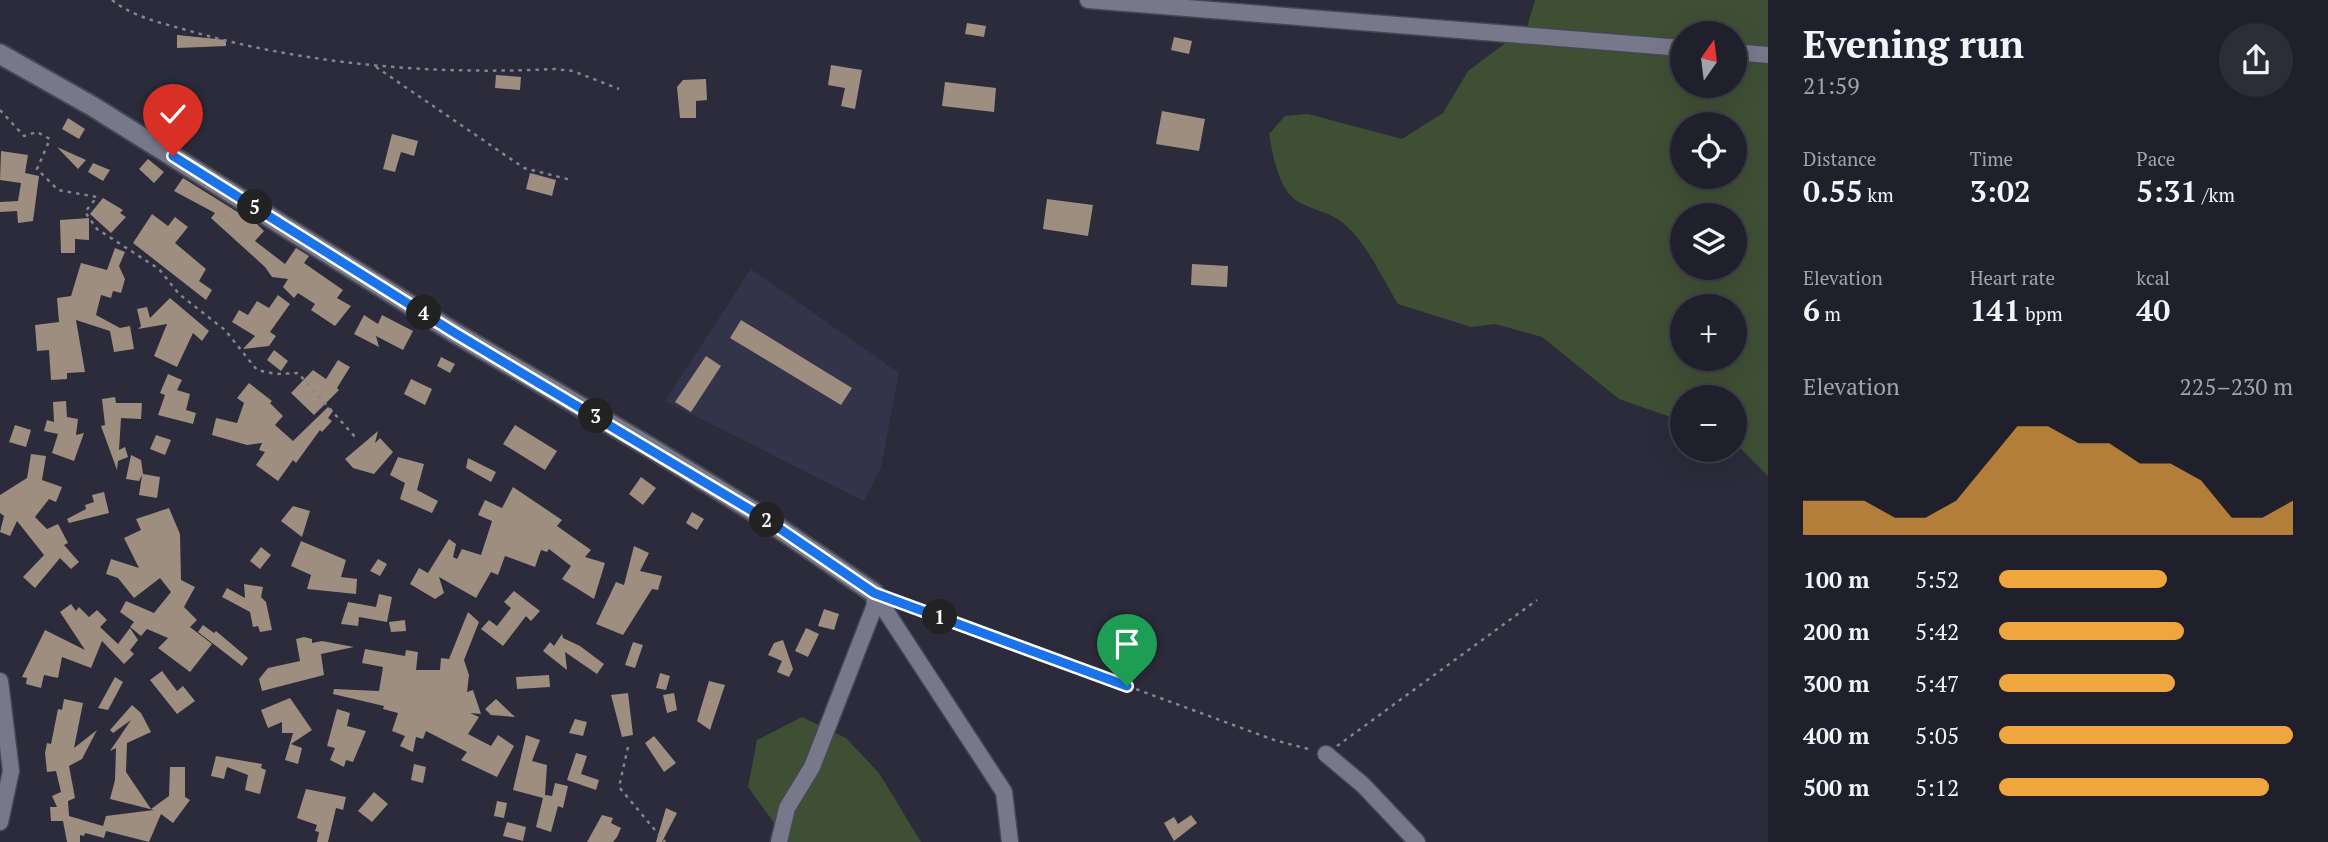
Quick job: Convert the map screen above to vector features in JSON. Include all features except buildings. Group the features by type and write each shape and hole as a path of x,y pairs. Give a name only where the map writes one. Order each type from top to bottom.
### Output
{"street":[{"path":"1088,0 1670,47"},
{"path":"1747,53 1768,55"},
{"path":"0,54 92,106 455,333 663,455 764,518 874,593 1004,792 1010,842"},
{"path":"779,842 787,808 811,767 875,605 874,593"},
{"path":"0,681 11,771 0,822"},
{"path":"1326,754 1363,785 1417,842"}],"path":[{"path":"112,0 130,13 216,38 376,67 555,69 573,71 620,89"},
{"path":"376,67 524,169 571,180"},
{"path":"0,110 23,136 37,132 50,139 37,169 58,190 97,197 85,212 97,229 159,269 179,294 225,330 257,370 276,374 298,373 356,438"},
{"path":"874,593 1274,740 1326,754 1537,600"},
{"path":"628,747 619,787 666,842"}],"shaded area":[{"path":"751,269 899,373 881,467 864,501 665,401"}],"green space":[{"path":"1535,0 1768,0 1768,476 1747,455 1747,385 1670,385 1670,417 1619,399 1542,337 1495,324 1471,327 1398,304 1352,231 1333,217 1299,202 1286,190 1281,181 1269,134 1285,116 1308,114 1402,139 1443,113 1468,71 1527,27"},
{"path":"802,717 846,738 879,773 921,842 788,842 748,787 757,740"}],"route":[{"path":"173,156 455,333 764,518 874,593 1127,686"}]}
